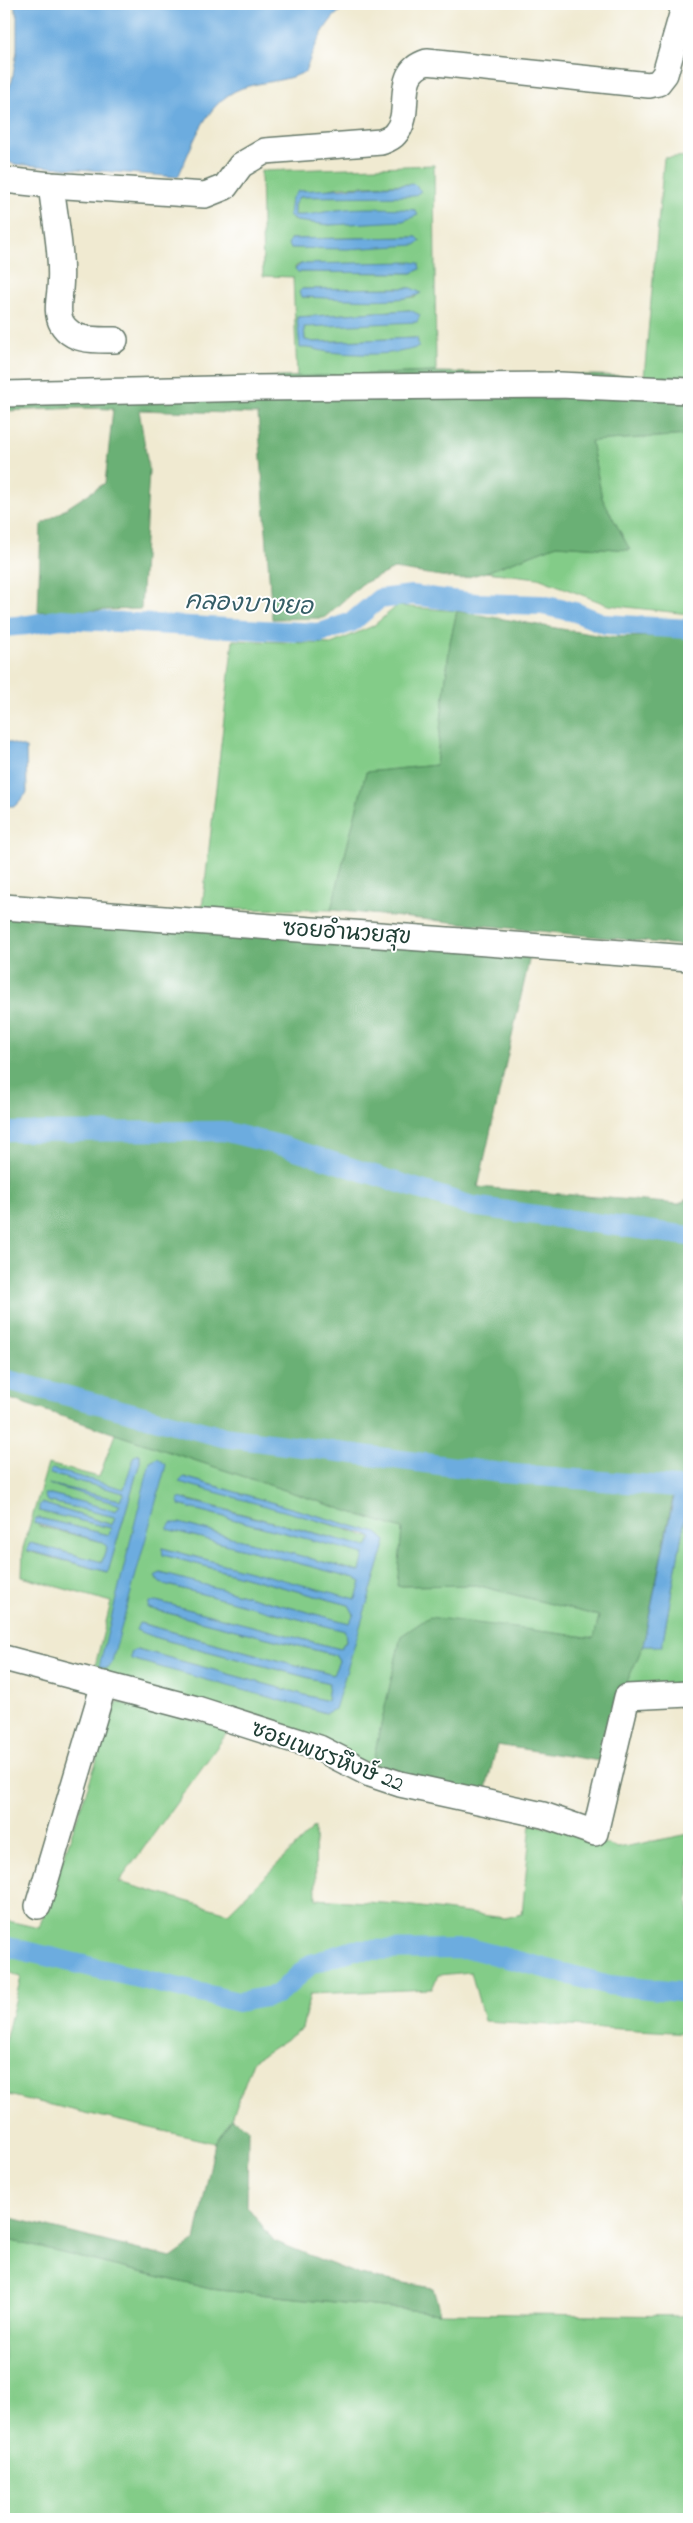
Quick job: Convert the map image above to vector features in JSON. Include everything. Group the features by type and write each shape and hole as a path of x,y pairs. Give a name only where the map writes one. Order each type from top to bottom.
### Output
{"street":[{"path":"4,180 50,185 206,195 225,187 241,165 265,151 381,142 394,135 401,124 408,76 415,66 427,62 649,85 658,83 665,74 685,4"},
{"path":"50,185 61,275 58,314 62,324 73,335 87,340 115,340"},
{"path":"4,394 256,388 550,385 689,391"},
{"name":"ซอยอำนวยสุข","path":"4,907 689,958"},
{"name":"ซอยเพชรหึงษ์ 22","path":"4,1658 197,1709 319,1748 370,1774 400,1784 543,1815 595,1833 627,1696 689,1694"},
{"path":"38,1906 104,1684"}],"green space":[{"path":"689,156 689,377 644,377 664,158"},
{"path":"434,165 436,372 297,377 293,277 263,276 261,171","holes":["414,184 299,197 294,205 294,215 305,216 338,210 415,210 330,225 293,220 291,199 338,187","416,237 421,241 291,248 290,239","301,264 420,269 412,273 298,272 295,269 296,266","411,288 416,297 393,299 302,297 299,292 302,289","410,310 304,326 305,340 314,342 416,338 329,352 300,347 297,317"]},
{"path":"436,372 689,377 689,435 591,441 602,498 630,550 557,545 486,572 461,579 394,569 362,584 324,618 272,619 258,414 139,410 149,471 141,609 38,612 41,525 105,483 113,409 82,408 4,411 4,386"},
{"path":"689,435 689,614 608,605 538,578 486,572 557,545 630,550 602,498 591,441"},
{"path":"397,606 457,611 450,642 436,765 366,772 331,910 202,909 233,640 331,644 373,626"},
{"path":"457,611 608,637 689,636 689,946 331,910 366,772 436,765 450,642"},
{"path":"4,916 531,952 478,1187 679,1204 689,1198 689,1481 676,1482 643,1646 625,1686 606,1762 497,1745 484,1797 372,1765 401,1636 429,1617 594,1638 599,1616 476,1585 397,1586 402,1529 4,1397"},
{"path":"115,1434 402,1529 398,1586 476,1585 599,1616 595,1638 428,1618 401,1636 372,1765 93,1674 111,1602 22,1577 23,1548 48,1464 99,1477","holes":["140,1454 140,1462 108,1572 27,1551 30,1543 102,1562 107,1547 103,1542 39,1526 39,1518 109,1535 111,1528 40,1511 41,1503 113,1525 115,1517 47,1501 44,1495 51,1494 116,1511 121,1505 60,1487 120,1500 124,1493 51,1474 124,1489","184,1477 377,1533 386,1541 334,1709 325,1713 137,1649 327,1701 329,1683 157,1638 137,1629 140,1623 333,1675 339,1661 335,1655 148,1608 156,1601 340,1649 346,1640 346,1631 160,1583 155,1577 160,1573 349,1623 354,1614 349,1605 163,1555 163,1548 356,1600 361,1582 355,1578 167,1529 179,1523 360,1572 365,1554 179,1505 186,1499 367,1547 372,1538"]},
{"path":"689,1495 689,1684 625,1686 643,1646 662,1645"},
{"path":"117,1702 230,1729 119,1882 228,1913 315,1827 316,1899 398,1904 505,1918 522,1914 531,1823 572,1832 618,1848 689,1834 689,2033 484,2021 471,1972 438,1975 432,1989 310,1994 302,2029 253,2061 232,2118 215,2143 4,2094 4,2045 21,1977 4,1970 4,1920 39,1928"},
{"path":"232,2118 248,2129 247,2206 274,2241 359,2275 433,2288 440,2313 210,2289 4,2239 4,2216 171,2258 195,2241 215,2143"},
{"path":"4,2239 210,2289 440,2313 689,2316 689,2519 38,2519 4,2517"}],"water":[{"path":"13,4 349,4 333,17 327,25 305,72 235,91 212,110 196,135 178,177 13,164 4,159 4,99 12,81 17,51 17,14"},
{"path":"414,184 421,191 414,196 299,197 294,205 294,215 356,208 415,210 418,215 403,221 330,225 296,221 289,215 291,199 298,191"},
{"path":"417,237 421,241 415,245 347,249 291,248 288,245 290,239"},
{"path":"419,263 420,269 412,273 298,272 295,269 301,264"},
{"path":"411,288 421,293 413,297 383,300 301,297 299,292 302,289"},
{"path":"410,310 420,315 417,322 304,327 305,340 314,342 417,338 419,347 398,352 364,354 300,348 297,317"},
{"path":"5,741 26,748 27,793 15,806 4,806"},
{"path":"140,1454 140,1462 108,1572 27,1550 30,1543 102,1562 107,1547 103,1542 34,1523 35,1519 39,1518 109,1535 111,1528 39,1511 39,1506 41,1503 112,1525 115,1517 47,1501 44,1494 51,1494 116,1511 120,1505 48,1484 120,1500 124,1493 50,1474 50,1471 52,1469 124,1489 134,1456"},
{"path":"158,1458 166,1465 111,1665 107,1668 99,1667 150,1462"},
{"path":"184,1477 377,1533 386,1541 335,1709 326,1713 131,1659 131,1653 137,1649 327,1701 329,1683 157,1638 136,1630 139,1623 333,1675 339,1661 335,1655 148,1608 149,1602 156,1601 340,1649 346,1641 345,1631 160,1583 155,1577 160,1573 349,1623 354,1614 349,1605 163,1555 162,1548 356,1599 361,1582 355,1578 167,1529 171,1523 179,1523 360,1572 364,1554 179,1505 179,1498 367,1547 372,1538 366,1534 179,1482"},
{"path":"689,1481 689,1495 662,1646 643,1646 677,1482"}],"waterway":[{"name":"คลองบางยอ","path":"4,627 61,619 320,633 352,622 379,599 412,595 475,603 542,605 575,612 605,624 689,629"},
{"path":"4,1132 223,1131 283,1146 472,1206 689,1236"},
{"path":"4,1379 223,1437 502,1473 689,1488"},
{"path":"4,1946 238,2002 277,1995 311,1964 354,1950 472,1949 609,1985 689,1993"}]}
